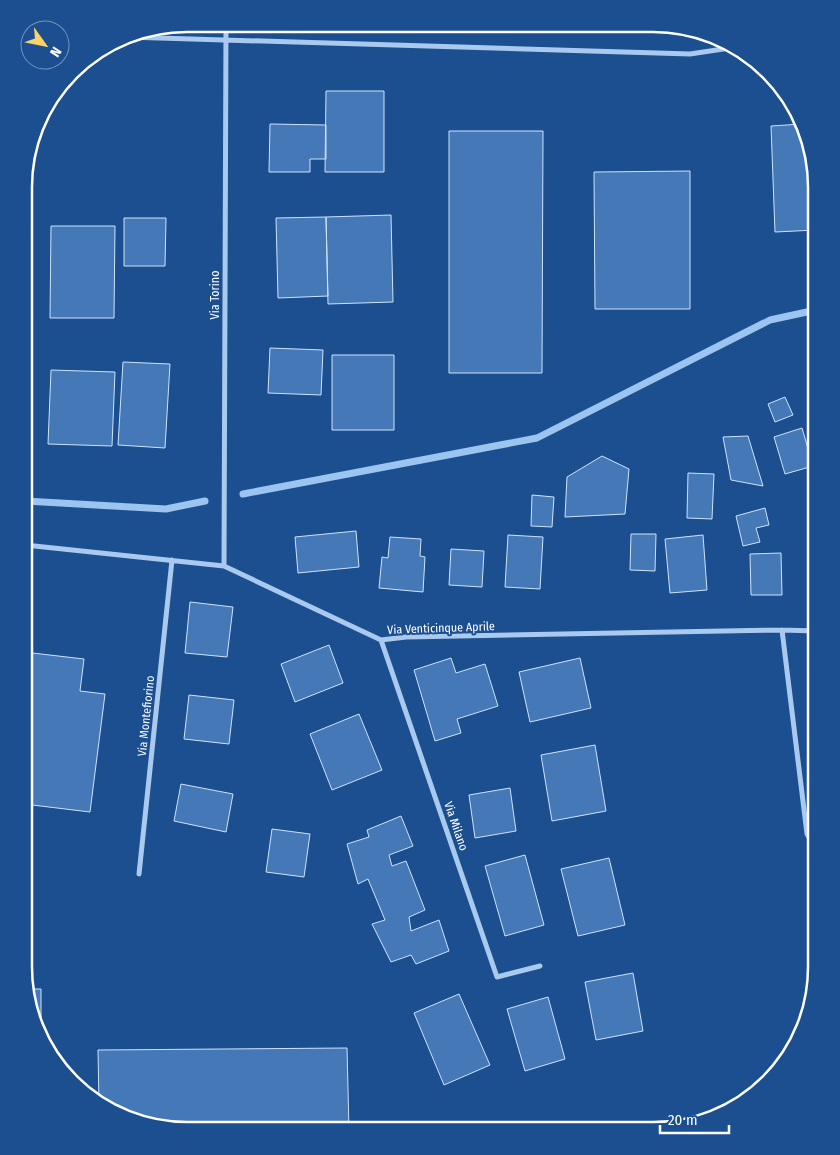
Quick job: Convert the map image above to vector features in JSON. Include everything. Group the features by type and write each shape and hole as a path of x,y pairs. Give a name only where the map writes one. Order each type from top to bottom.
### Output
{"street":[{"name":"Via Torino","path":"224,566 226,33"},
{"path":"148,38 690,54 722,49"},
{"name":"Via Venticinque Aprile","path":"32,546 224,566 381,640 406,637 782,630 807,631"},
{"name":"Via Montefiorino","path":"139,874 172,560"},
{"path":"782,630 807,834"},
{"name":"Via Milano","path":"381,640 497,977 540,966"}],"building":[{"path":"326,91 384,91 384,172 325,172"},
{"path":"270,124 326,125 326,159 310,159 310,172 269,172"},
{"path":"794,124 796,128 806,167 808,230 775,232 771,126"},
{"path":"449,131 543,131 542,373 449,373"},
{"path":"690,171 690,309 595,309 594,172"},
{"path":"391,215 393,302 328,304 326,217"},
{"path":"326,217 328,296 278,298 276,218"},
{"path":"124,218 166,218 165,266 124,266"},
{"path":"51,226 115,226 114,318 50,318"},
{"path":"270,348 323,350 321,395 268,393"},
{"path":"332,355 394,355 394,430 332,430"},
{"path":"123,362 170,364 165,448 118,445"},
{"path":"51,370 115,372 112,446 48,444"},
{"path":"785,397 793,415 775,422 768,404"},
{"path":"802,428 808,448 808,468 785,474 774,437"},
{"path":"748,436 763,486 731,480 723,437"},
{"path":"602,456 629,469 625,514 565,517 567,477"},
{"path":"688,473 714,474 712,519 687,518"},
{"path":"532,495 554,497 552,527 531,526"},
{"path":"765,508 769,525 756,528 760,542 743,546 736,516"},
{"path":"356,531 359,567 298,573 295,537"},
{"path":"631,534 656,534 655,571 630,570"},
{"path":"508,535 543,537 540,589 505,587"},
{"path":"703,535 707,590 670,593 665,539"},
{"path":"390,537 421,539 420,556 425,557 423,592 379,588 382,557 388,558"},
{"path":"451,549 484,551 482,587 449,585"},
{"path":"781,553 782,595 751,595 750,554"},
{"path":"190,602 233,607 227,657 185,653"},
{"path":"329,645 343,683 295,702 281,664"},
{"path":"32,653 84,659 80,691 105,694 90,812 32,805"},
{"path":"451,658 456,673 485,664 498,706 457,719 461,733 435,741 414,670"},
{"path":"580,658 591,708 530,722 519,672"},
{"path":"189,695 234,700 229,744 184,739"},
{"path":"359,714 382,770 332,790 310,734"},
{"path":"595,745 606,811 552,821 541,755"},
{"path":"181,784 233,794 226,832 174,821"},
{"path":"510,788 516,831 475,838 469,795"},
{"path":"401,816 413,846 389,855 392,866 406,861 425,910 409,917 411,931 439,920 449,951 416,964 411,955 391,962 372,924 385,920 368,879 358,884 347,844 369,837 367,830"},
{"path":"272,829 310,834 304,877 266,872"},
{"path":"525,855 544,925 505,936 485,866"},
{"path":"609,858 625,925 578,936 561,869"},
{"path":"633,973 643,1031 596,1040 585,982"},
{"path":"34,989 41,989 41,1017"},
{"path":"459,994 490,1065 444,1085 414,1013"},
{"path":"548,997 565,1059 525,1071 507,1009"},
{"path":"347,1048 349,1122 188,1122 167,1121 147,1117 128,1111 99,1094 98,1050"}],"waterway":[{"path":"243,494 537,438 770,320 808,312"},
{"path":"32,501 166,509 205,501"}]}
